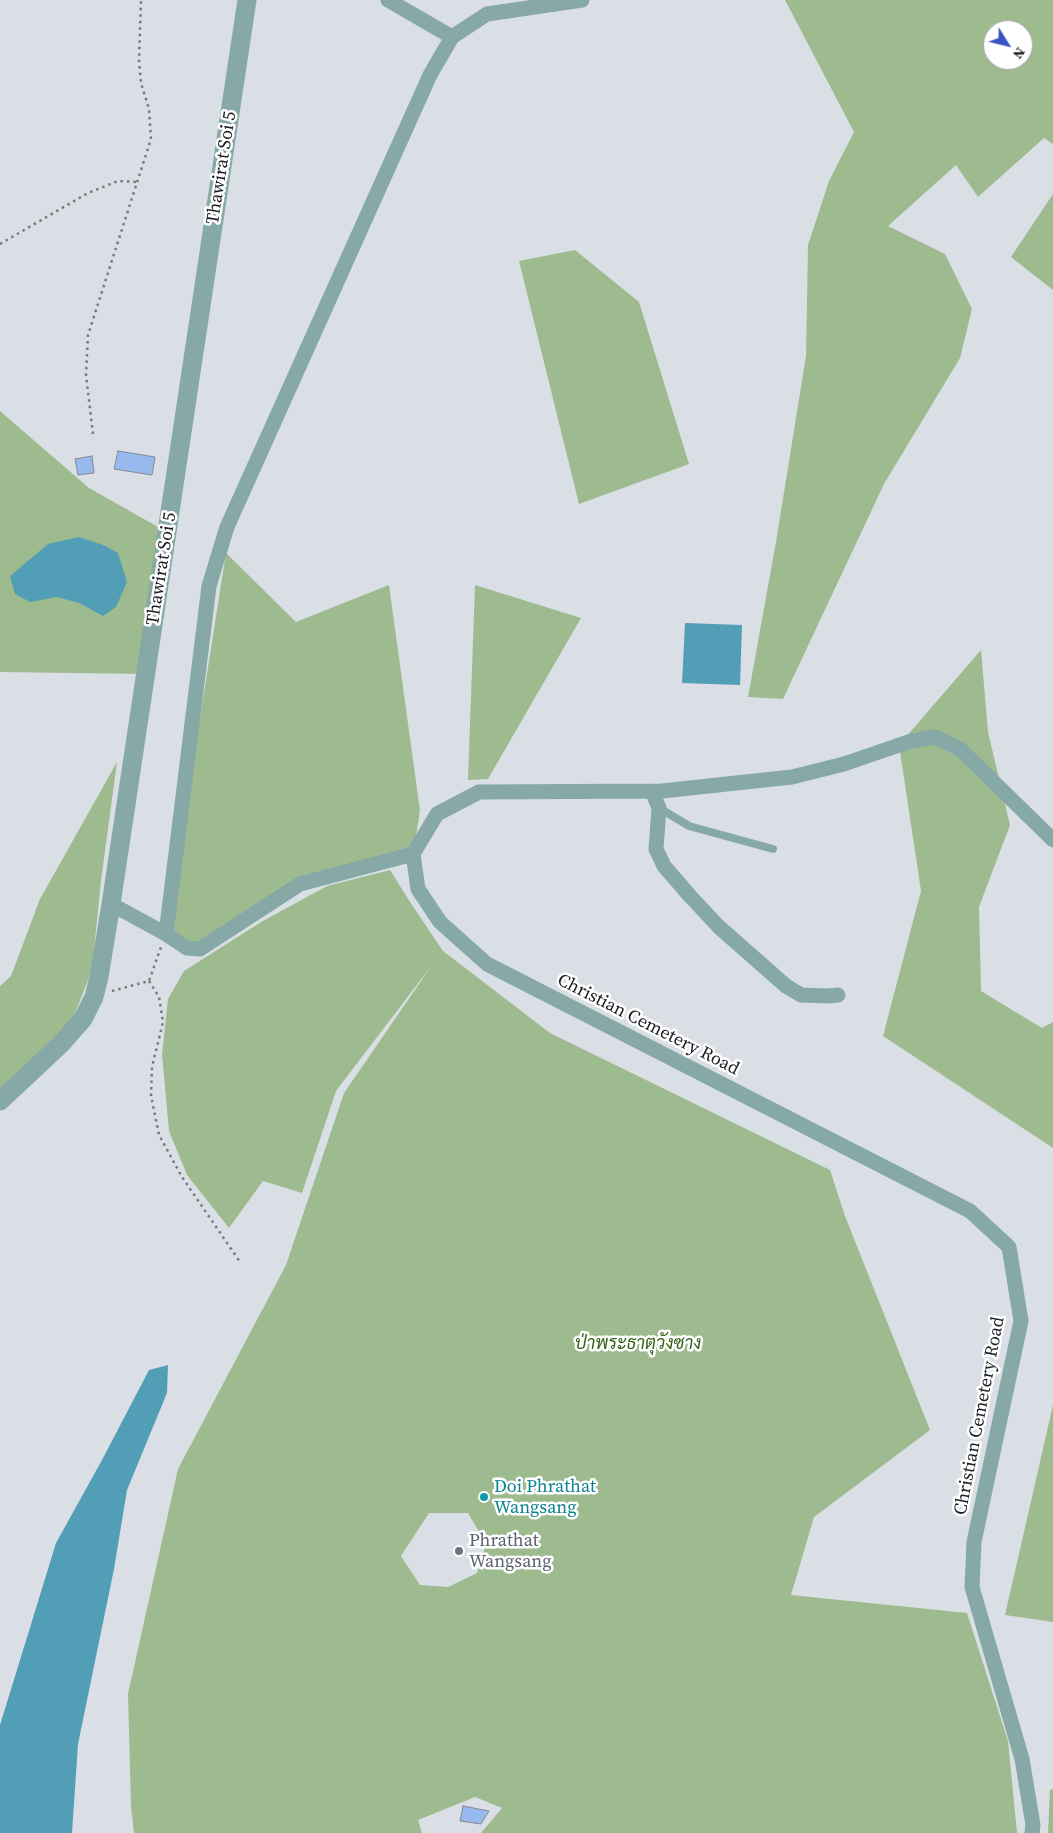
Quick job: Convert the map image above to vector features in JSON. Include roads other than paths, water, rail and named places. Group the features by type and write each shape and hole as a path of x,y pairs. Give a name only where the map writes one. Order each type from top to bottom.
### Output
{"street":[{"name":"Thawirat Soi 5","path":"0,1101 66,1038 83,1019 94,997 112,904 247,0"},
{"path":"388,0 452,37"},
{"path":"166,934 209,586 227,527 430,75 452,37 487,14 582,0"},
{"path":"112,904 187,948 200,948 300,884 413,854 437,814 479,792 652,791 792,777 844,764 911,741 936,737 960,749 1053,840"},
{"path":"652,791 660,808 656,849 664,866 690,896 720,927 786,986 801,995 838,995"},
{"name":"Christian Cemetery Road","path":"413,854 418,889 440,922 487,964 970,1212 1009,1247 1021,1321 974,1542 972,1587 1022,1759 1032,1833"}],"lane":[{"path":"660,808 689,826 773,849"}],"water":[{"path":"79,537 103,545 118,553 127,582 116,607 103,616 79,603 57,597 30,602 15,594 10,576 48,544"},
{"path":"685,623 742,625 740,685 682,683"},
{"path":"168,1365 167,1393 127,1490 114,1569 78,1744 72,1833 0,1833 0,1725 56,1543 149,1370"}],"place":[{"name":"Doi Phrathat Wangsang","path":"484,1497"},
{"name":"Phrathat Wangsang","path":"459,1551"}],"park label":[{"name":"ป่าพระธาตุวังซาง","path":"638,1344"}]}
